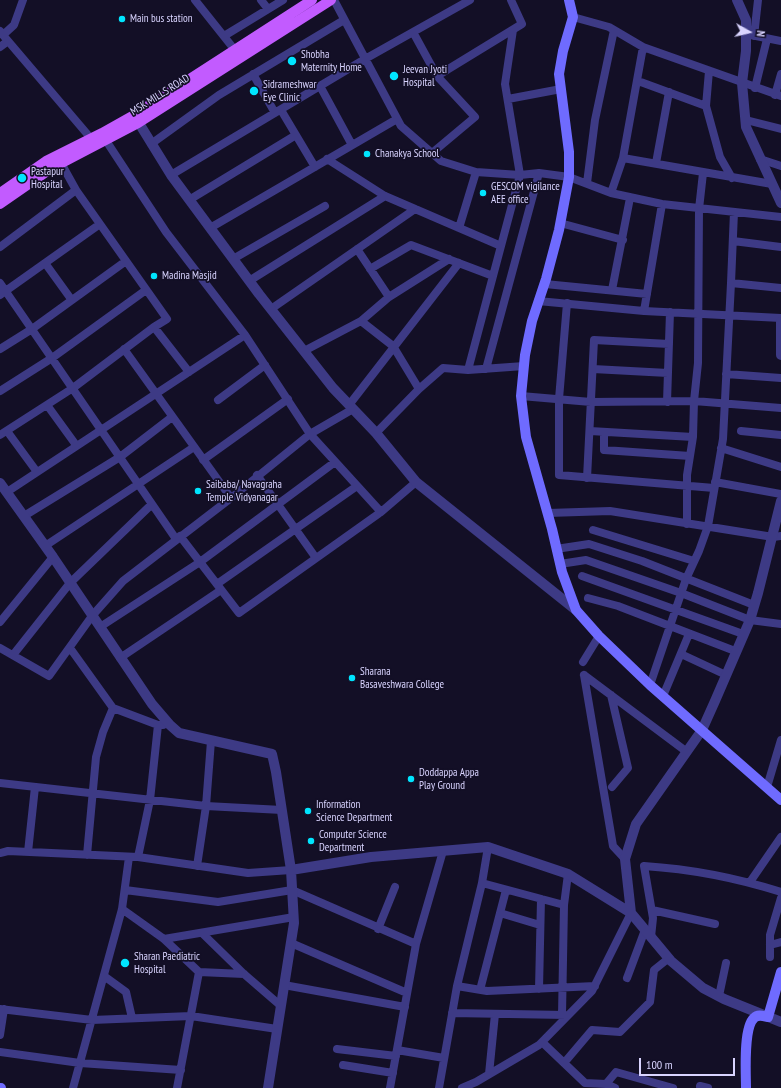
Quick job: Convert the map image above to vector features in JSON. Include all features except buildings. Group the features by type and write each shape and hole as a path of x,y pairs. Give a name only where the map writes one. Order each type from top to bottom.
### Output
{"main road":[{"name":"MSK MILLS ROAD","path":"238,54 312,0"},
{"name":"MSK MILLS ROAD","path":"0,193 46,161 94,142 136,119 238,54 332,0"},
{"path":"569,0 573,17 563,51 559,74 569,152 569,177 560,223 545,284 532,321 524,366 521,396 526,437 548,513 560,564 576,610 599,636 650,685 781,800"},
{"name":"MSK MILLS ROAD","path":"0,204 94,142"},
{"path":"746,1088 746,1055 750,1025 752,1019 757,1016 768,1017 781,972"}],"street":[{"path":"0,47 4,35 14,25 23,0"},
{"path":"194,0 238,54"},
{"path":"260,0 268,9"},
{"path":"224,36 283,0"},
{"path":"332,0 401,126 441,161 476,172 520,175 539,173 569,177 611,194 662,204 781,217"},
{"path":"171,175 365,59 470,0"},
{"path":"437,76 522,24 511,0"},
{"path":"737,0 746,20 750,35"},
{"path":"758,0 750,35 742,83 746,127 781,203"},
{"path":"573,17 614,30 643,47 778,96 781,74"},
{"path":"151,144 207,104 253,74 344,20"},
{"path":"468,370 520,175 505,84 513,30"},
{"path":"587,183 595,120 614,30"},
{"path":"413,32 437,76 475,116 432,153"},
{"path":"4,35 94,142"},
{"path":"750,35 781,42"},
{"path":"755,88 767,39"},
{"path":"611,194 623,158 643,47"},
{"path":"709,71 706,106 720,157 732,178"},
{"path":"253,74 296,135 315,167"},
{"path":"638,81 706,106"},
{"path":"320,86 352,145"},
{"path":"508,99 561,89"},
{"path":"656,163 669,92"},
{"path":"136,119 171,175 270,309 332,388 376,433 416,482 576,610"},
{"path":"210,228 397,119"},
{"path":"746,120 781,130"},
{"path":"189,200 296,135"},
{"path":"104,137 166,232 244,335 310,434 382,512"},
{"path":"623,158 772,184"},
{"path":"327,159 385,196 502,246"},
{"path":"760,159 781,166"},
{"path":"37,472 4,433 73,388 154,326 167,319 76,190 61,163"},
{"path":"459,228 476,172"},
{"path":"486,369 539,173"},
{"path":"687,524 687,486 693,437 694,402 698,363 699,209 703,173"},
{"path":"0,247 76,190"},
{"path":"249,281 385,196"},
{"path":"612,290 630,198"},
{"path":"644,311 662,204"},
{"path":"233,259 325,206"},
{"path":"270,309 415,209"},
{"path":"650,685 686,579 708,526 721,448 734,212"},
{"path":"560,223 623,240"},
{"path":"3,293 100,224"},
{"path":"733,242 781,247"},
{"path":"370,269 411,245 493,276"},
{"path":"357,249 389,297"},
{"path":"304,351 361,321 389,297 449,259"},
{"path":"0,349 32,329 71,299 126,261"},
{"path":"45,263 71,299"},
{"path":"0,648 48,676 92,616 123,581 178,537 231,498 257,475 310,434 351,407 393,346 459,263"},
{"path":"0,283 3,293 32,329 152,504 200,562 239,613 382,512 416,482"},
{"path":"545,284 647,294"},
{"path":"731,284 781,288"},
{"path":"0,391 52,358 146,290"},
{"path":"538,301 644,311 781,318"},
{"path":"567,303 559,399 559,475 687,486 715,485 781,494"},
{"path":"667,402 670,312"},
{"path":"361,321 393,346 419,389"},
{"path":"781,322 781,355"},
{"path":"154,326 189,372"},
{"path":"7,492 244,335"},
{"path":"587,478 594,340 669,344"},
{"path":"124,349 231,498"},
{"path":"218,400 265,365"},
{"path":"376,433 419,389 443,368 468,370 524,366"},
{"path":"593,369 668,373"},
{"path":"726,374 781,378"},
{"path":"521,396 592,402 694,402 781,408"},
{"path":"203,460 288,399"},
{"path":"47,405 76,445"},
{"path":"24,516 120,457 172,417"},
{"path":"590,431 693,437"},
{"path":"741,431 781,435"},
{"path":"604,432 604,450 690,456"},
{"path":"45,546 194,447"},
{"path":"721,448 781,467"},
{"path":"100,627 200,562 335,462"},
{"path":"257,475 316,558"},
{"path":"0,483 53,556 152,704 170,725 179,733 272,754 291,870 294,916 268,1088"},
{"path":"120,658 219,587 295,529 357,486"},
{"path":"462,1088 489,1074 542,1042 565,1015 595,986 631,913 625,859 636,824 702,730 735,651 750,620 777,536 781,501"},
{"path":"13,655 70,583 152,504"},
{"path":"548,513 610,511 687,524 777,536"},
{"path":"593,530 694,561"},
{"path":"556,549 589,544 642,561 754,605"},
{"path":"0,622 53,556"},
{"path":"560,564 586,560 681,593 750,620 781,624"},
{"path":"582,576 743,634"},
{"path":"588,598 618,606 669,627 735,651"},
{"path":"663,696 689,634"},
{"path":"583,662 599,636"},
{"path":"70,648 113,708 158,725 170,725"},
{"path":"681,654 726,675"},
{"path":"625,859 613,846 584,675 687,752"},
{"path":"611,695 628,768 612,787"},
{"path":"86,855 96,757 103,732 113,708"},
{"path":"138,857 150,800 158,725"},
{"path":"767,787 781,740"},
{"path":"197,866 206,806 211,741"},
{"path":"0,783 206,806 282,810"},
{"path":"28,852 36,787"},
{"path":"750,882 781,837"},
{"path":"0,853 28,852 138,857 248,873 291,870 371,858 488,847 568,874 631,913 669,958 692,980 719,996 781,1022"},
{"path":"439,1088 456,986 482,883 488,847"},
{"path":"390,1088 416,944 443,851"},
{"path":"73,1088 122,909 129,857"},
{"path":"627,978 648,933 653,918 644,866 697,872 750,882 781,892"},
{"path":"565,1015 561,988 564,905 568,874"},
{"path":"482,883 564,905"},
{"path":"378,929 395,887"},
{"path":"125,890 218,902 292,890 378,929 416,944"},
{"path":"480,990 506,890"},
{"path":"770,957 770,934 781,898"},
{"path":"539,989 541,899"},
{"path":"122,909 164,939 198,972 244,974"},
{"path":"652,910 715,924"},
{"path":"500,913 540,926"},
{"path":"164,939 203,934 294,916"},
{"path":"203,934 244,974 280,1006"},
{"path":"770,945 781,942"},
{"path":"291,943 407,993"},
{"path":"564,1063 592,1030 620,1032 650,1002 654,970 669,958"},
{"path":"719,996 726,963"},
{"path":"177,1088 198,972"},
{"path":"104,976 126,992 132,1018"},
{"path":"284,985 405,1007"},
{"path":"456,986 480,990 595,986"},
{"path":"0,1035 2,1009 92,1020 190,1016 277,1029"},
{"path":"452,1013 565,1015"},
{"path":"489,1074 495,1014"},
{"path":"542,1042 585,1083 606,1084 615,1088"},
{"path":"337,1049 444,1058"},
{"path":"0,1052 80,1064 181,1070"},
{"path":"344,1065 393,1073"},
{"path":"606,1084 616,1072 673,1088"}],"place":[{"name":"Main bus station","path":"122,19"},
{"name":"Shobha Maternity Home","path":"292,61"},
{"name":"Jeevan Jyoti Hospital","path":"394,76"},
{"name":"Sidrameshwar Eye Clinic","path":"254,91"},
{"name":"Chanakya School","path":"367,154"},
{"name":"Pastapur Hospital","path":"22,178"},
{"name":"GESCOM vigilance AEE office","path":"483,193"},
{"name":"Madina Masjid","path":"154,276"},
{"name":"Saibaba/ Navagraha Temple Vidyanagar","path":"198,491"},
{"name":"Sharana Basaveshwara College","path":"352,678"},
{"name":"Doddappa Appa Play Ground","path":"411,779"},
{"name":"Information Science Department","path":"308,811"},
{"name":"Computer Science Department","path":"311,841"},
{"name":"Sharan Paediatric Hospital","path":"125,963"}]}
